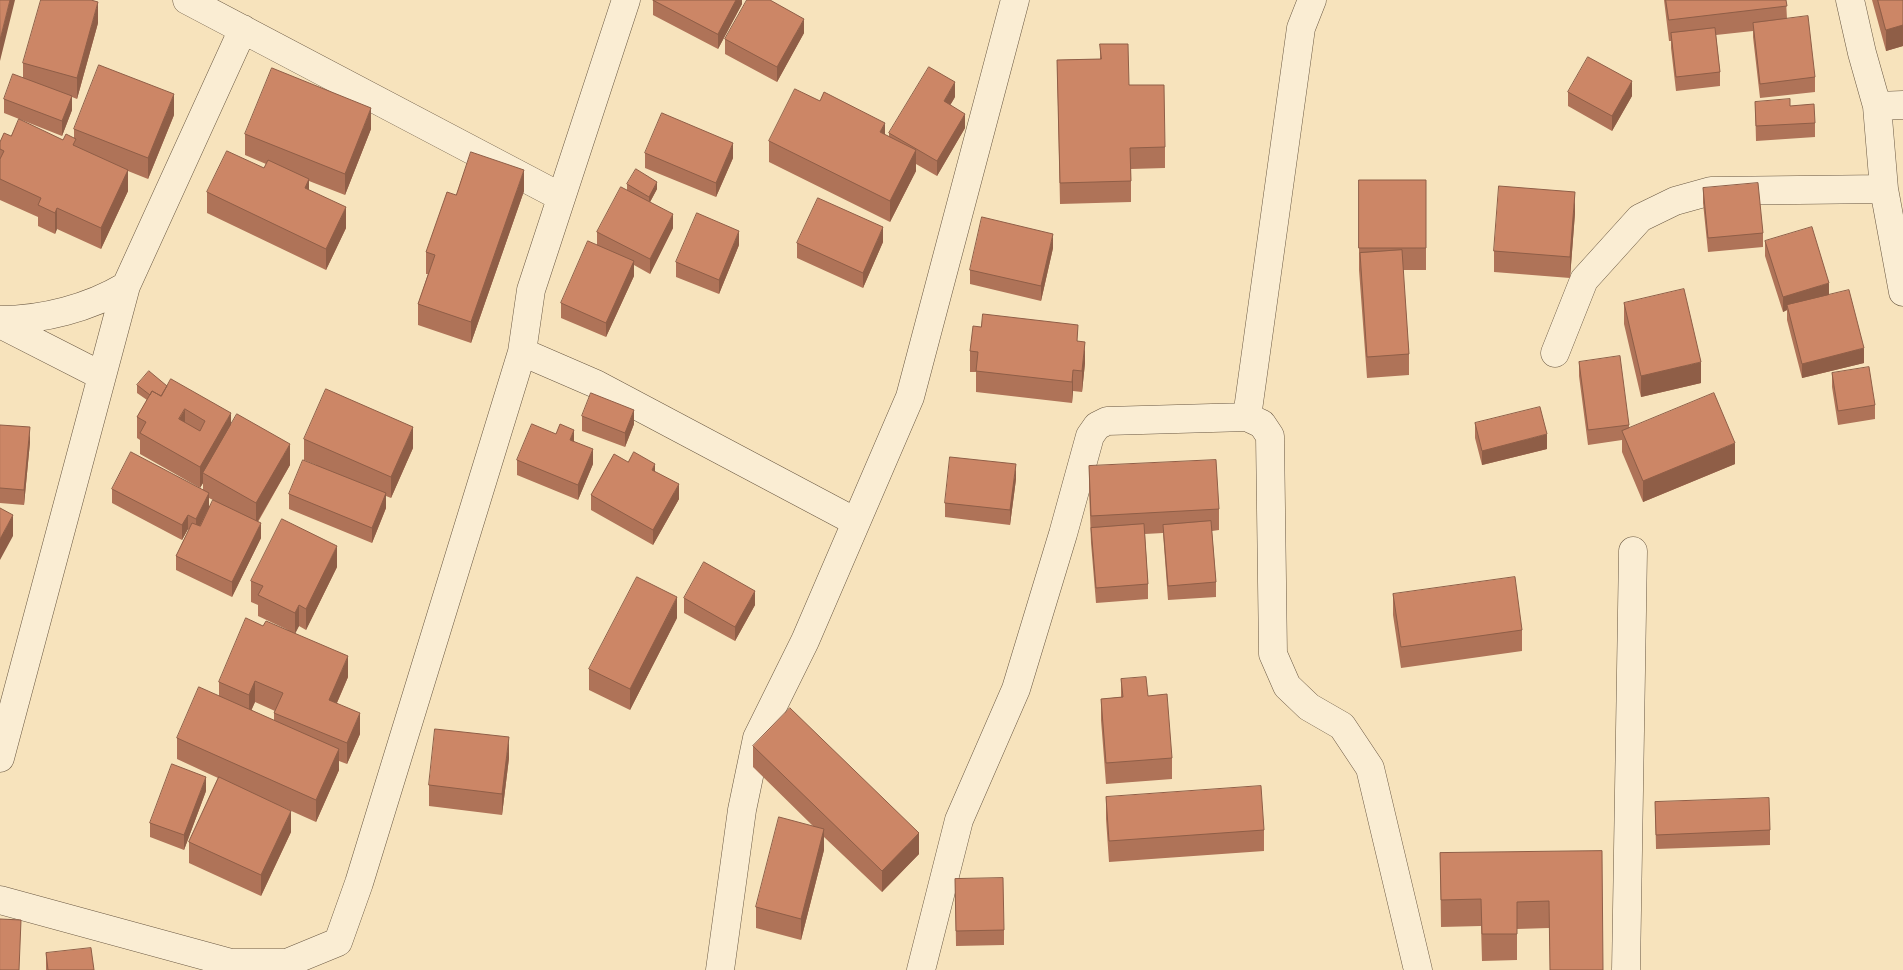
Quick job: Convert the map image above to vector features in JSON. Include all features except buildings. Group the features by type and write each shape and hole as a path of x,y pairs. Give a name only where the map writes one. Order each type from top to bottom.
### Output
{"street":[{"path":"187,0 562,197"},
{"path":"0,900 231,963 287,963 338,942 359,883 522,352 531,290 626,0"},
{"path":"720,970 742,810 757,738 805,641 910,397 1015,0"},
{"path":"1247,417 1302,28 1312,0"},
{"path":"1850,0 1862,53 1890,105 1884,189 1903,292"},
{"path":"0,758 126,286 243,28"},
{"path":"1555,353 1584,280 1640,218 1675,201 1711,191 1884,189"},
{"path":"0,322 25,320 72,309 105,298 126,286"},
{"path":"0,322 102,376"},
{"path":"522,352 596,384 856,522"},
{"path":"925,969 959,820 1016,689 1063,534 1090,436 1097,426 1107,421 1247,417 1262,424 1270,436 1274,654 1287,686 1310,707 1342,726 1370,768 1418,970"},
{"path":"1626,970 1633,551"}]}
